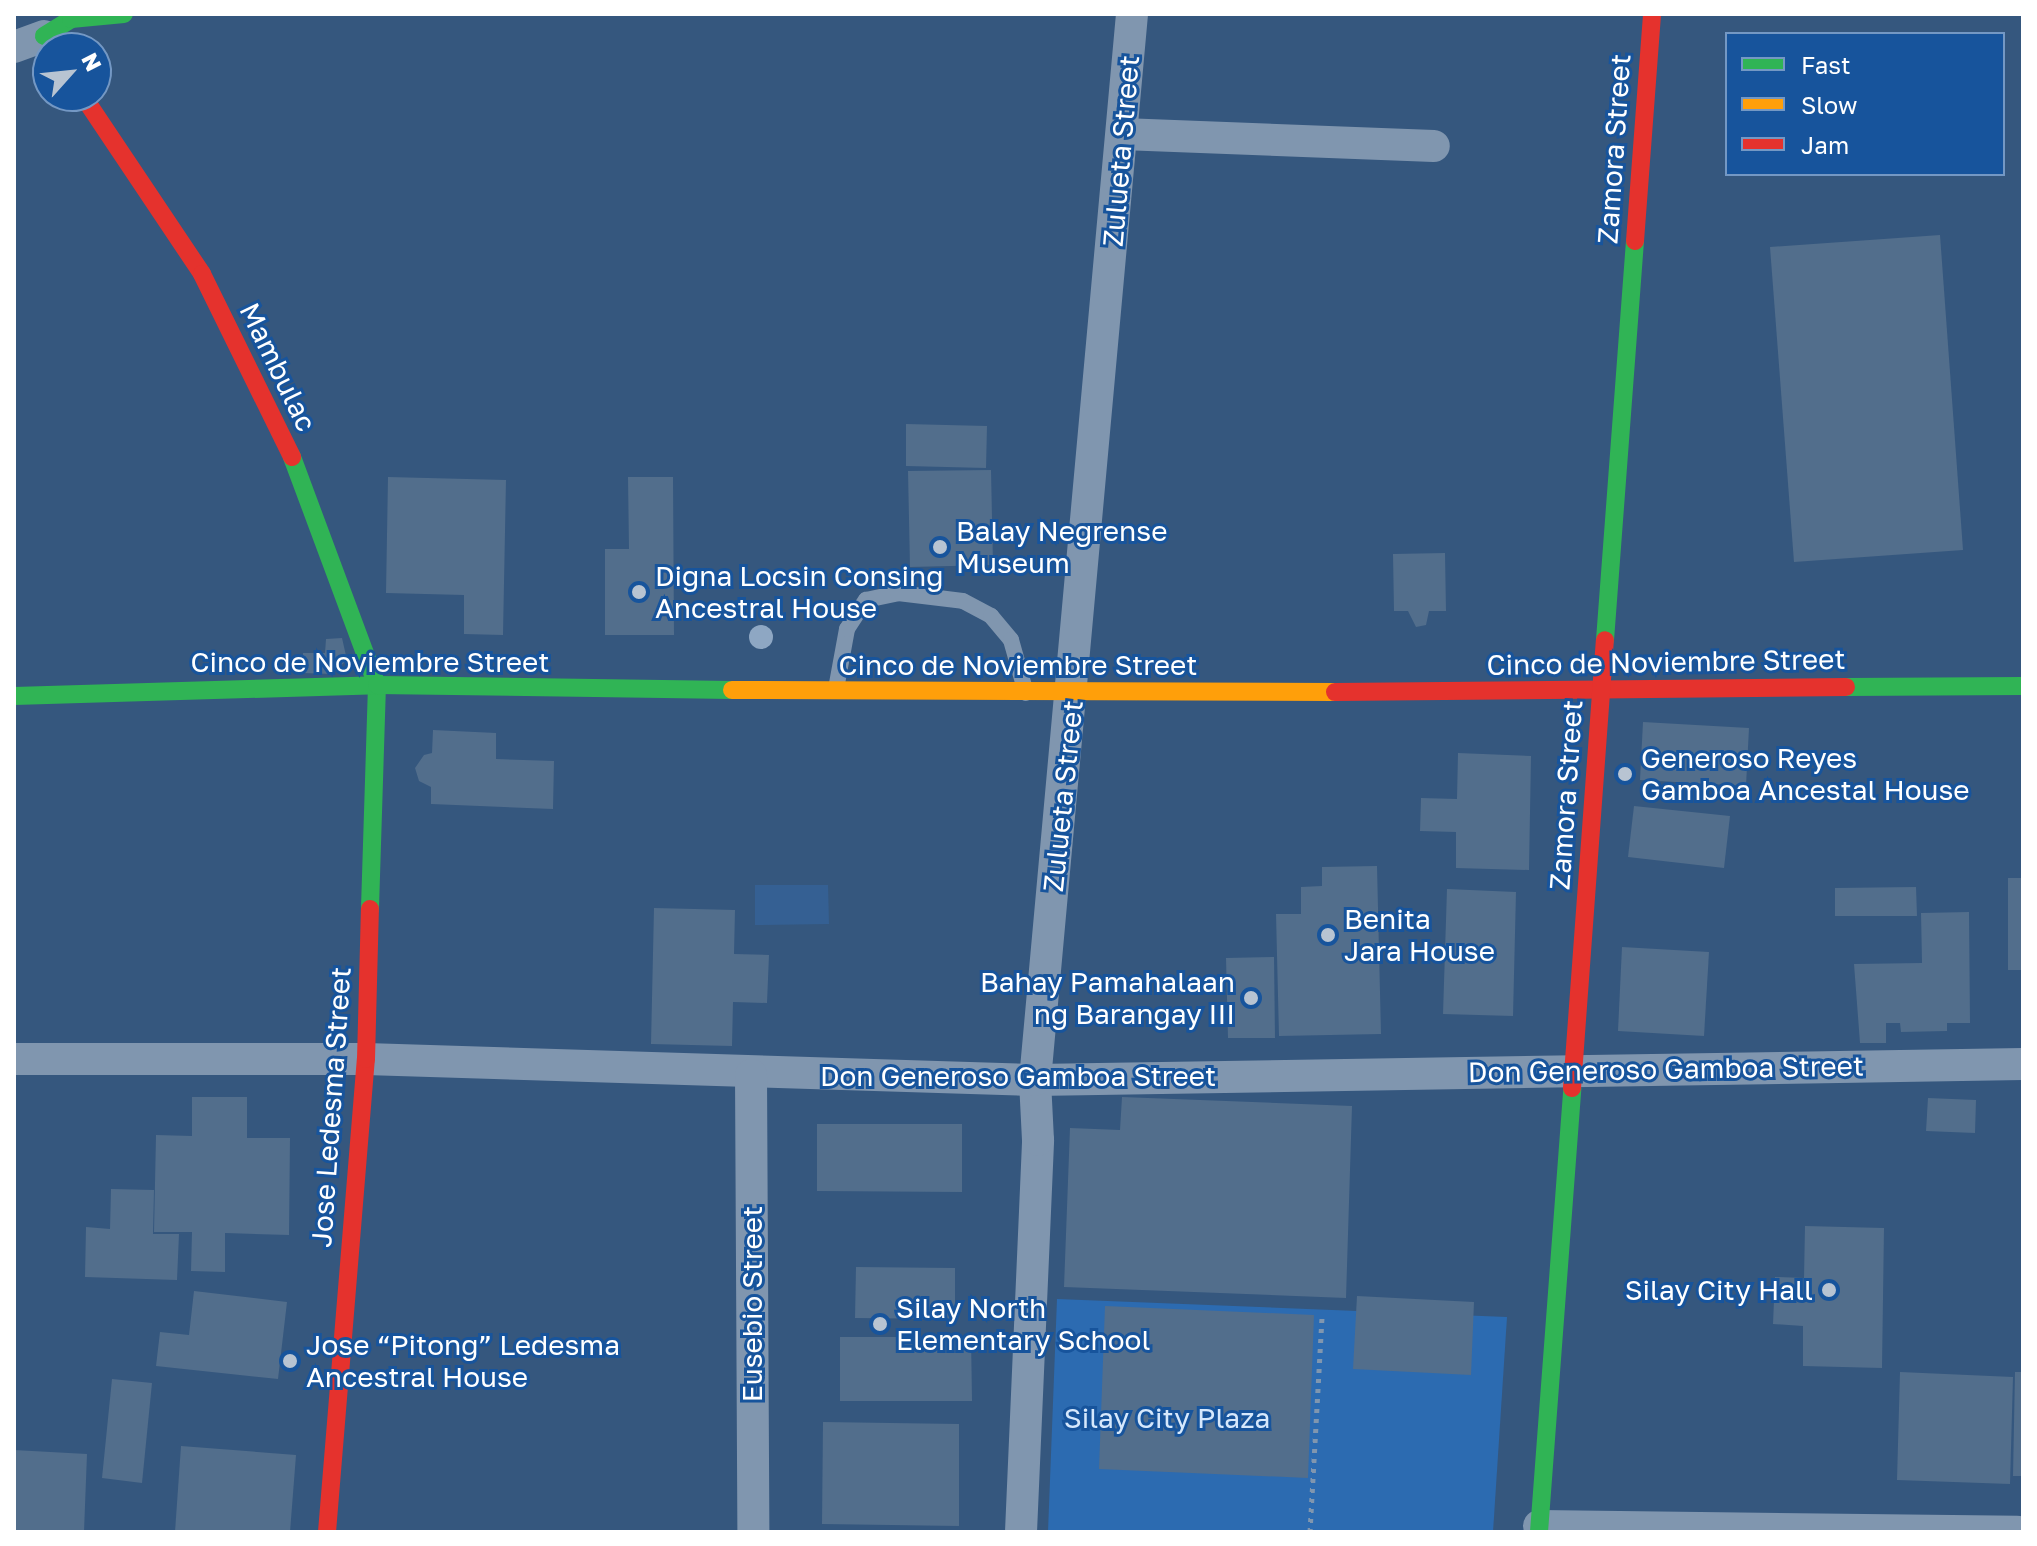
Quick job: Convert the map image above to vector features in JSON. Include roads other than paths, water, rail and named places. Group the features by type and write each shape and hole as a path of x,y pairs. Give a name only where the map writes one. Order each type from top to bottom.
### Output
{"street":[{"path":"48,32 71,19 124,14"},
{"name":"Zulueta Street","path":"1021,1532 1038,1140 1035,1080 1073,694 1132,14"},
{"name":"Zamora Street","path":"1539,1529 1652,14"},
{"name":"Mambulac","path":"94,112 202,274 309,493 377,685"},
{"path":"1122,134 1434,146"},
{"name":"Cinco de Noviembre Street","path":"14,696 377,685 1027,694 2023,686"},
{"name":"Jose Ledesma Street","path":"327,1532 366,1059 377,685"},
{"name":"Don Generoso Gamboa Street","path":"14,1059 366,1059 751,1075 1035,1080 2023,1064"},
{"name":"Eusebio Street","path":"751,1075 753,1532"},
{"path":"1539,1529 2017,1532"}],"lane":[{"path":"835,693 847,629 866,600 898,593 963,601 991,616 1011,640 1027,694"}],"place":[{"name":"Balay Negrense Museum","path":"940,547"},
{"name":"Digna Locsin Consing Ancestral House","path":"639,592"},
{"name":"Generoso Reyes Gamboa Ancestal House","path":"1625,774"},
{"name":"Benita Jara House","path":"1328,935"},
{"name":"Bahay Pamahalaan ng Barangay III","path":"1251,998"},
{"name":"Silay City Hall","path":"1829,1290"},
{"name":"Silay North Elementary School","path":"880,1324"},
{"name":"Jose “Pitong” Ledesma Ancestral House","path":"290,1361"}],"park label":[{"name":"Silay City Plaza","path":"1167,1418"}]}
